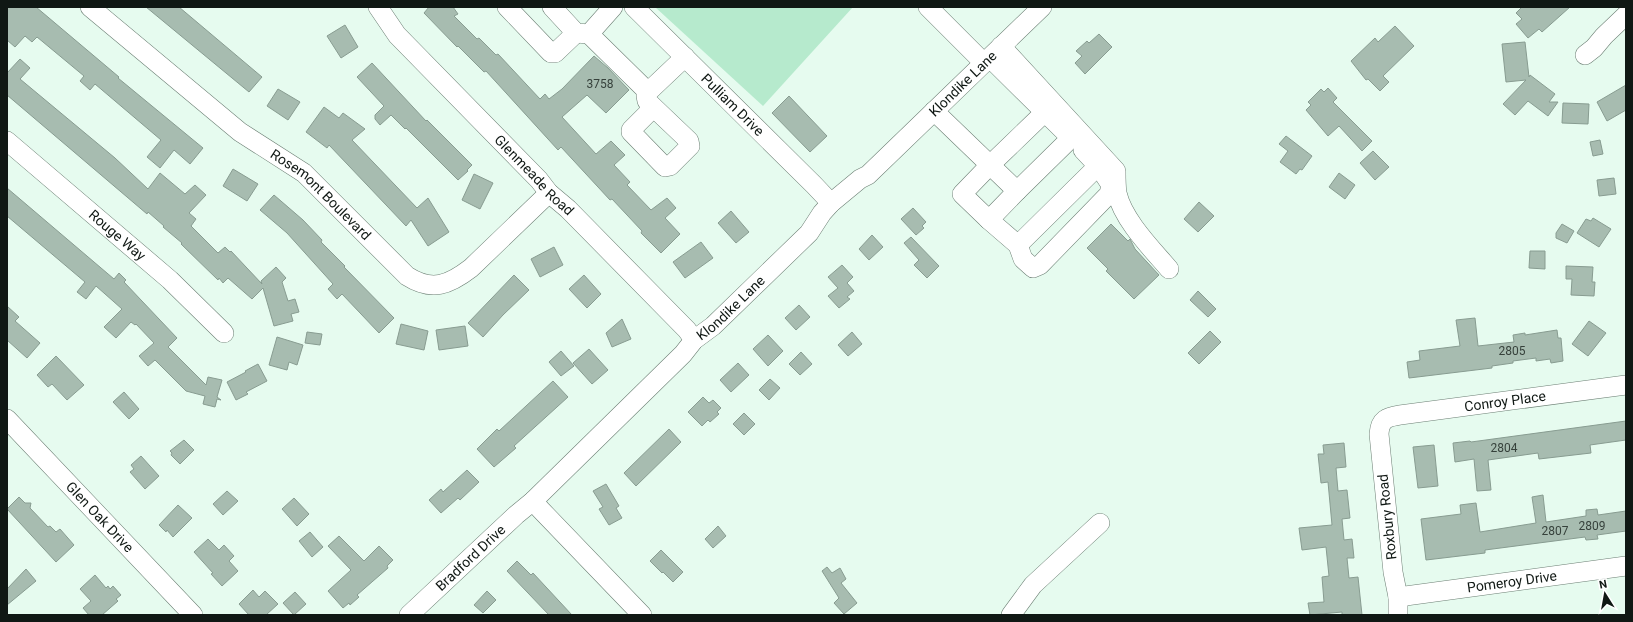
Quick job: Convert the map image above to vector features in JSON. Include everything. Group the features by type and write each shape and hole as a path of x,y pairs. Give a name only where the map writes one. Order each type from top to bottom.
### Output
{"street":[{"name":"Rosemont Boulevard","path":"90,7 240,132 304,173 407,276 415,281 433,286 447,284 457,279 471,268 549,193"},
{"name":"Glenmeade Road","path":"378,7 396,35 534,174 549,193 568,209 687,330 694,340"},
{"path":"507,7 550,54 555,53 583,33 614,7"},
{"path":"552,7 583,33 651,100 685,57"},
{"name":"Pulliam Drive","path":"634,7 809,179 831,203"},
{"path":"928,7 992,56 1116,171 1117,193 1126,214 1144,240 1169,269"},
{"name":"Klondike Lane","path":"533,500 683,354 694,340 713,326 809,233 822,213 831,203 860,179 868,175 1042,7"},
{"path":"1585,55 1594,48 1626,15"},
{"path":"992,56 1046,112 1098,166 1111,184 1109,194 1040,265 1033,268 1023,259 1018,245 962,194 1046,112"},
{"path":"934,111 1017,191"},
{"path":"989,220 1071,138"},
{"name":"Rouge Way","path":"7,141 170,280 224,333"},
{"path":"1018,245 1098,166"},
{"name":"Conroy Place","path":"1385,420 1390,417 1400,415 1626,385"},
{"name":"Glen Oak Drive","path":"7,419 193,615"},
{"name":"Roxbury Road","path":"1385,420 1380,426 1379,434 1393,572 1398,606"},
{"path":"533,500 642,615"},
{"name":"Bradford Drive","path":"409,615 533,500"},
{"path":"1011,615 1033,585 1100,523"},
{"name":"Pomeroy Drive","path":"1398,606 1626,566"}],"green space":[{"path":"655,7 853,7 763,106"}],"building":[{"path":"7,7 36,7 119,77 118,78 203,148 190,164 174,150 160,168 147,157 161,140 95,84 90,90 80,81 84,76 37,37 32,42 25,36 15,47 7,40"},
{"path":"146,7 179,7 262,77 249,92"},
{"path":"429,7 453,7 458,14 454,16 477,39 479,38 496,55 498,54 540,99 545,94 549,99 562,89 594,56 608,68 629,90 606,113 587,95 562,117 596,154 611,141 625,155 614,165 630,182 627,185 651,210 667,198 676,208 665,218 680,234 661,253 641,233 642,231 612,199 610,200 561,147 558,150 486,71 484,72 458,46 457,47 424,13"},
{"path":"1522,7 1570,7 1542,32 1539,29 1528,38 1516,24 1522,19 1516,13"},
{"path":"345,25 358,47 341,58 327,36"},
{"path":"1395,26 1414,46 1383,76 1389,82 1380,91 1368,79 1366,80 1351,61 1375,38 1378,42"},
{"path":"1099,34 1112,47 1085,74 1075,63 1082,56 1076,51 1087,41 1089,43"},
{"path":"1525,42 1529,77 1530,75 1555,94 1549,102 1558,102 1548,116 1528,101 1515,115 1503,104 1526,80 1506,82 1502,44"},
{"path":"20,59 30,68 20,79 115,158 148,189 160,173 185,194 195,185 206,195 189,213 196,219 191,226 218,253 225,247 230,252 231,251 262,284 261,281 276,267 286,278 282,282 288,301 295,299 299,312 291,314 293,321 274,326 263,288 252,299 228,278 223,283 219,278 218,280 181,244 182,243 163,227 164,226 148,212 147,214 7,95 7,73"},
{"path":"372,63 426,121 427,120 472,165 458,180 391,115 380,125 375,119 375,115 384,106 357,77"},
{"path":"1626,85 1626,110 1607,121 1597,102"},
{"path":"1328,88 1337,98 1333,102 1372,141 1362,151 1339,126 1328,136 1306,110 1311,105 1308,102 1321,89 1324,92"},
{"path":"278,89 300,102 288,120 267,106"},
{"path":"789,96 827,136 810,152 772,113"},
{"path":"1563,103 1589,104 1588,124 1562,123"},
{"path":"324,107 339,118 343,113 365,129 352,140 417,208 428,198 449,232 428,246 411,220 406,226 329,145 327,148 306,132"},
{"path":"1286,136 1312,156 1302,170 1300,169 1296,174 1280,162 1288,151 1279,144"},
{"path":"1600,140 1603,154 1593,156 1590,142"},
{"path":"1373,151 1389,167 1375,180 1360,163"},
{"path":"233,169 258,184 247,201 223,186"},
{"path":"1339,173 1355,185 1345,199 1329,187"},
{"path":"474,174 493,183 480,209 462,200"},
{"path":"1614,178 1616,194 1599,196 1597,180"},
{"path":"7,188 114,279 119,273 126,280 124,282 177,338 168,347 206,385 208,377 222,380 217,397 221,400 217,399 215,407 203,404 205,396 186,391 155,360 148,366 139,356 154,343 136,324 135,325 131,322 116,338 104,327 122,309 96,286 86,299 77,292 85,282 7,216"},
{"path":"274,195 303,220 322,240 321,242 345,266 344,267 394,318 379,333 342,294 337,299 328,289 333,284 287,233 260,210"},
{"path":"1199,202 1214,216 1198,232 1184,219"},
{"path":"913,208 926,222 922,226 924,228 916,235 901,219"},
{"path":"731,211 749,232 736,243 718,223"},
{"path":"1593,218 1611,229 1599,247 1577,233 1586,219 1591,221"},
{"path":"1111,224 1128,241 1130,239 1135,249 1159,275 1134,299 1106,271 1108,269 1087,248"},
{"path":"1562,224 1574,231 1567,243 1556,238 1556,233"},
{"path":"872,235 883,247 869,260 859,249"},
{"path":"911,237 939,266 927,278 914,265 919,260 904,243"},
{"path":"701,242 713,258 685,278 673,262"},
{"path":"554,247 563,265 540,277 531,259"},
{"path":"1530,251 1545,251 1545,269 1529,268"},
{"path":"842,265 853,277 847,283 854,291 847,297 850,299 839,308 828,296 838,288 828,277"},
{"path":"1566,266 1593,267 1592,282 1595,282 1594,296 1571,295 1572,279 1566,279"},
{"path":"514,275 529,290 483,337 468,323"},
{"path":"584,275 601,294 587,308 569,289"},
{"path":"1198,291 1216,309 1208,317 1190,300"},
{"path":"799,305 810,317 796,330 785,318"},
{"path":"7,306 19,317 15,321 40,343 27,358 7,340"},
{"path":"1475,318 1478,346 1514,342 1513,335 1525,333 1525,335 1557,330 1558,338 1561,338 1563,361 1551,363 1550,359 1536,361 1536,358 1513,361 1513,363 1492,366 1492,368 1409,378 1407,362 1420,360 1419,351 1460,346 1456,320"},
{"path":"622,319 631,339 612,347 606,333"},
{"path":"1589,321 1606,333 1588,356 1572,344"},
{"path":"401,324 428,331 424,350 396,344"},
{"path":"465,326 468,346 439,350 436,330"},
{"path":"1210,331 1221,342 1199,364 1188,353"},
{"path":"307,332 322,334 320,345 305,343"},
{"path":"852,332 862,344 848,356 838,345"},
{"path":"768,335 783,351 768,366 753,349"},
{"path":"277,337 303,345 297,365 289,362 287,370 269,365"},
{"path":"589,349 608,370 592,384 573,363"},
{"path":"561,351 574,366 561,376 549,362"},
{"path":"801,352 812,364 800,375 789,364"},
{"path":"56,356 84,385 67,400 52,384 48,387 37,375"},
{"path":"738,363 749,375 731,392 720,380"},
{"path":"258,364 267,381 246,392 248,394 236,400 227,382"},
{"path":"770,379 780,388 769,400 759,390"},
{"path":"553,381 568,397 514,446 516,448 494,467 477,449 497,429 499,431"},
{"path":"124,392 139,409 129,419 113,402"},
{"path":"703,397 709,403 713,400 721,408 717,412 719,414 710,422 708,420 702,426 688,412"},
{"path":"744,413 755,424 744,435 733,424"},
{"path":"1626,421 1626,440 1590,445 1591,453 1539,459 1538,453 1488,460 1491,490 1477,491 1474,459 1455,462 1453,443 1471,442"},
{"path":"669,429 681,442 636,486 624,473"},
{"path":"184,440 194,450 180,464 171,455 172,453 170,451"},
{"path":"1344,443 1346,467 1336,468 1338,491 1347,490 1350,518 1342,519 1344,540 1352,539 1354,558 1347,558 1349,578 1358,577 1362,615 1342,615 1342,612 1310,615 1308,603 1324,602 1322,577 1329,576 1326,547 1302,550 1299,528 1332,525 1328,482 1321,483 1318,454 1324,454 1323,445"},
{"path":"1434,445 1438,486 1418,488 1413,447"},
{"path":"141,456 159,476 145,489 130,472 134,469 131,465"},
{"path":"467,470 479,482 460,500 458,498 441,513 429,500 441,489 443,492"},
{"path":"606,484 619,506 616,508 622,518 609,525 599,509 603,507 593,491"},
{"path":"227,491 238,501 223,515 213,504"},
{"path":"1543,495 1546,522 1586,516 1586,510 1597,509 1598,515 1626,511 1626,531 1597,535 1598,539 1586,540 1585,537 1485,550 1485,553 1426,560 1421,519 1461,514 1460,505 1476,503 1480,532 1536,523 1532,497"},
{"path":"19,497 25,503 31,503 30,508 48,527 50,526 56,532 60,529 74,545 56,562 7,509"},
{"path":"294,498 309,514 297,526 282,509"},
{"path":"178,505 192,518 173,537 167,530 166,532 159,525"},
{"path":"718,526 726,536 713,548 705,539"},
{"path":"310,532 323,547 312,557 299,541"},
{"path":"339,536 364,561 379,546 393,560 387,566 388,568 357,595 359,597 350,605 349,603 343,608 328,591 351,570 328,546"},
{"path":"208,539 219,550 224,545 234,556 229,561 238,571 222,586 211,574 213,573 194,552"},
{"path":"661,550 683,572 673,582 650,561"},
{"path":"517,561 531,575 533,573 572,615 549,615 507,571"},
{"path":"827,567 832,573 840,568 846,579 841,583 857,603 844,614 834,603 839,598 822,571"},
{"path":"26,569 36,581 7,605 7,589"},
{"path":"95,575 106,588 108,586 110,589 113,586 121,595 116,599 118,601 102,615 89,615 83,608 91,601 80,589"},
{"path":"253,590 259,597 265,591 278,604 266,615 249,615 239,604"},
{"path":"487,591 496,600 483,613 474,605"},
{"path":"295,592 306,604 294,615 283,603"}]}
